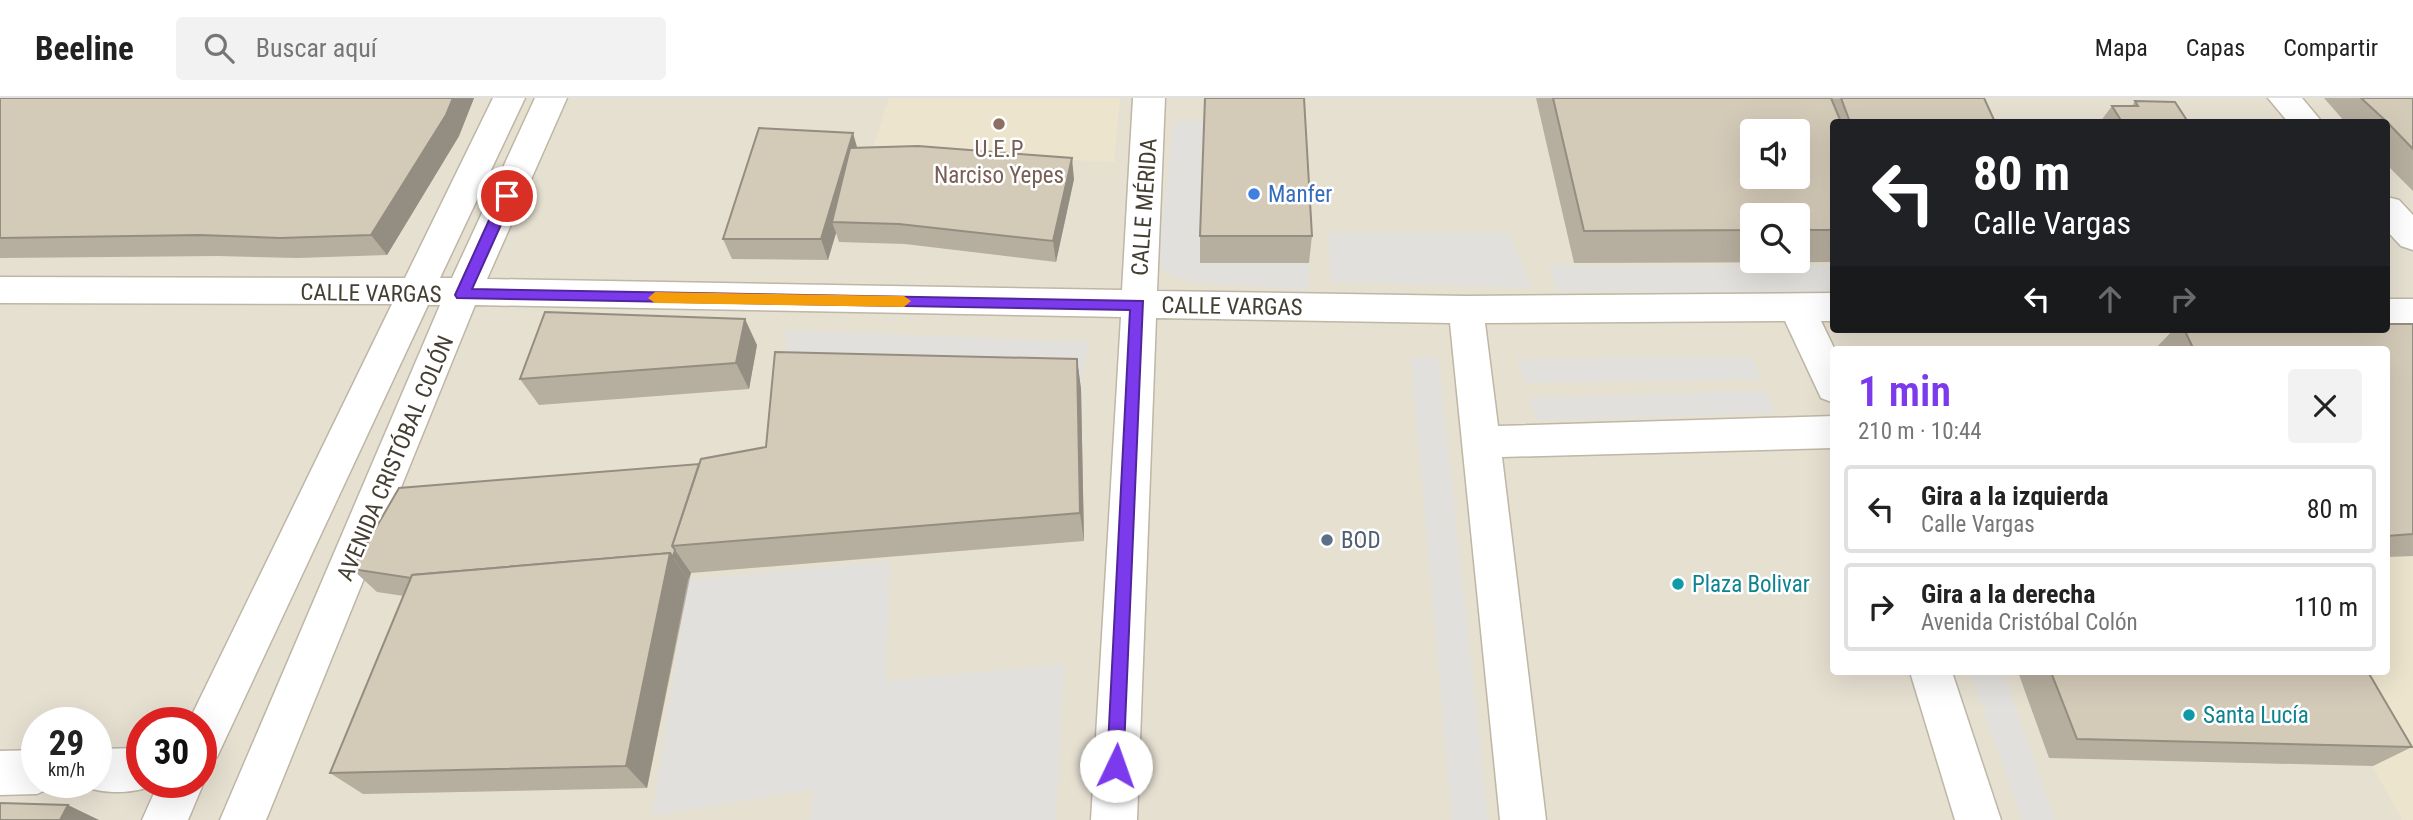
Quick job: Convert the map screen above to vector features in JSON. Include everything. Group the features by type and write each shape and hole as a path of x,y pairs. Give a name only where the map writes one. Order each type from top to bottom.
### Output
{"street":[{"name":"AVENIDA CRISTÓBAL COLÓN","path":"217,708 509,98"},
{"name":"AVENIDA CRISTÓBAL COLÓN","path":"243,820 462,295 551,98"},
{"name":"CALLE MÉRIDA","path":"1114,820 1137,305 1150,98"},
{"path":"2284,98 2303,119"},
{"path":"2390,212 2413,237"},
{"name":"CALLE VARGAS","path":"0,290 416,292 462,295 1466,310 1830,307"},
{"path":"1797,307 1830,379"},
{"path":"1466,310 1523,820"},
{"path":"2390,313 2413,313"},
{"path":"1479,442 1830,432"},
{"path":"1932,675 1978,820"},
{"path":"0,773 21,772"},
{"path":"165,820 175,798"}],"shaded area":[{"path":"0,98 2413,98 2413,820 0,820"},
{"name":"U.E.P Narciso Yepes","path":"889,98 1120,98 1114,162 872,151"},
{"path":"1174,121 1205,121 1200,263 1309,263 1308,290 1192,282 1163,272 1159,246"},
{"path":"1328,233 1509,233 1532,288 1331,282"},
{"path":"1549,265 1740,266 1740,273 1810,273 1810,266 1830,266 1830,293 1556,291"},
{"path":"785,330 1088,342 1081,389 789,382"},
{"path":"1438,357 1488,820 1452,820 1411,358"},
{"path":"1752,357 1761,379 1525,383 1516,359"},
{"path":"1765,391 1776,413 1536,421 1529,398"},
{"path":"2413,556 2413,820 2402,820 2323,675 2390,675 2390,557"},
{"path":"890,561 885,681 1064,664 1056,820 810,820 814,789 652,816 688,580"},
{"path":"1971,675 2004,675 2055,820 2022,820"}],"building":[{"path":"0,98 453,98 446,115 371,235 280,238 199,235 0,238"},
{"name":"Manfer","path":"1205,98 1304,98 1312,236 1200,236"},
{"path":"1553,98 1831,98 1840,119 1830,119 1830,230 1810,230 1810,203 1740,203 1740,230 1584,231"},
{"path":"1841,98 1984,98 1994,119 1849,119"},
{"path":"2361,98 2413,98 2413,149 2390,125 2390,119 2384,119"},
{"path":"2135,101 2175,102 2186,119 2120,119 2112,106 2138,106"},
{"path":"759,128 853,133 821,239 723,239"},
{"path":"918,146 1072,158 1053,241 899,224 832,222 850,148"},
{"path":"545,312 745,319 736,363 520,379"},
{"path":"2390,324 2413,324 2413,534 2390,536 2390,346 2192,346 2186,333 2390,333"},
{"path":"775,352 1077,359 1080,513 672,546 701,459 766,447"},
{"path":"699,464 672,546 675,550 673,557 670,553 412,575 411,578 352,569 399,488"},
{"path":"670,553 626,766 330,773 412,575"},
{"name":"Santa Lucía","path":"2052,675 2370,675 2412,747 2077,739"},
{"path":"0,803 68,805 60,820 0,820"}],"slow traffic":[{"path":"655,298 904,301"}],"place":[{"name":"U.E.P Narciso Yepes","path":"999,124"},
{"name":"Manfer","path":"1254,194"},
{"name":"BOD","path":"1327,540"},
{"name":"Plaza Bolivar","path":"1678,584"},
{"name":"Santa Lucía","path":"2189,715"}],"route":[{"path":"507,196 462,295 1137,305 1116,766"}]}
